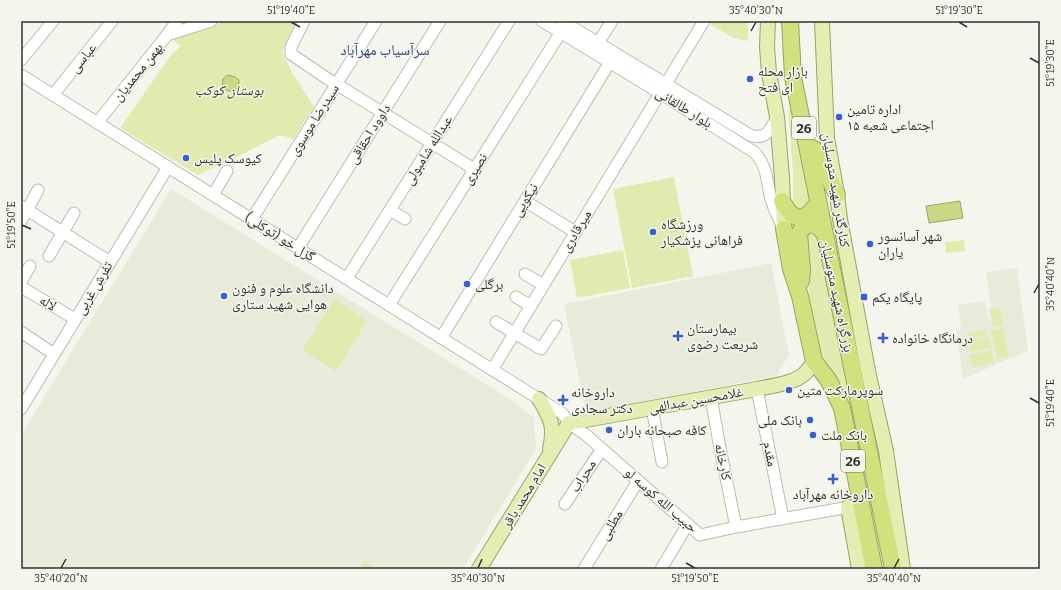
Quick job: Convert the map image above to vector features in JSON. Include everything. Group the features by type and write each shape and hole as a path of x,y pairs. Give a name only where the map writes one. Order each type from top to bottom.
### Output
{"highway":[{"name":"بزرگراه شهید متوسلیان","path":"790,21 793,77 893,569"},
{"path":"803,124 836,194"},
{"path":"782,201 788,212 794,216 802,217 809,214 815,206 817,192"},
{"path":"800,296 802,270 799,234 801,229 810,224 820,228 824,233"},
{"name":"26","path":"784,229 791,269 800,296 814,360 829,381 842,408 855,506 874,569"}],"main road":[{"path":"768,21 767,47 769,73 777,117 784,229"},
{"name":"کنارگذر شهید متوسلیان","path":"822,21 826,138 868,371 886,451 903,569"},
{"name":"غلامحسین عبدالهی","path":"569,423 785,384 799,378 807,372 814,360"},
{"path":"539,399 549,415 552,424 553,436 548,457"},
{"name":"امام محمد باقر","path":"479,569 569,423"},
{"path":"855,506 859,569"}],"street":[{"path":"21,60 53,21"},
{"name":"عباسی","path":"53,95 112,21"},
{"name":"بهمن محمدیان","path":"97,123 177,21"},
{"path":"167,35 211,21"},
{"path":"304,21 291,47 291,54 293,56 474,169"},
{"name":"سیدرضا موسوی","path":"252,219 376,21"},
{"name":"داوود احقاقی","path":"298,248 440,21"},
{"name":"عبدالله شامبولی","path":"346,278 509,21"},
{"name":"بلوار طالقانی","path":"542,21 561,27 598,43 748,147 758,157 765,168 772,203 784,229"},
{"path":"598,43 612,21"},
{"name":"میرقادری","path":"492,370 704,21"},
{"name":"بلوار طالقانی","path":"561,27 610,62 663,88 753,136 760,136 767,133 777,117"},
{"name":"نصیری","path":"389,305 561,27"},
{"name":"نیکویی","path":"441,338 610,62"},
{"name":"گزل خو (توکلی)","path":"21,75 563,414 569,423"},
{"name":"تفرش غربی","path":"21,409 168,167"},
{"path":"213,195 228,171"},
{"path":"21,221 24,208 38,190"},
{"path":"525,201 576,232"},
{"path":"24,208 110,262"},
{"path":"390,210 405,219"},
{"path":"49,256 74,213"},
{"path":"21,282 30,266"},
{"path":"525,274 544,285"},
{"name":"لاله","path":"21,287 75,319"},
{"path":"516,298 531,306"},
{"path":"496,322 541,349 556,326"},
{"path":"21,332 54,354"},
{"name":"مقدم","path":"757,390 783,519"},
{"name":"کارخانه","path":"711,397 718,443 736,527"},
{"path":"652,408 662,462"},
{"name":"حبیب الله کوسه لو","path":"569,423 586,435 700,535 736,527 855,506"},
{"name":"محراب","path":"565,504 602,449"},
{"name":"مطلبی","path":"584,569 638,481"},
{"path":"661,569 688,524"}],"shaded area":[{"path":"228,75 239,80 239,86 234,91 228,91 223,86 223,79"},
{"name":"دانشگاه علوم و فنون هوایی شهید ستاری","path":"171,189 516,403 534,418 536,449 463,569 21,569 21,435"},
{"path":"960,201 963,218 929,223 926,206"},
{"name":"بیمارستان شریعت رضوی","path":"771,263 789,355 776,376 586,413 564,304"},
{"path":"1017,268 1028,351 996,364 992,341 995,365 963,379 956,330 961,329 958,305 985,301 989,321 991,321 988,308 991,307 986,272"}],"green space":[{"name":"بوستان کوکب","path":"226,21 296,21 282,52 292,72 314,107 293,139 280,135 198,175 120,128 171,55 181,46 172,40"},
{"path":"712,21 748,21 748,41 734,38 710,24"},
{"path":"794,108 817,223 793,236 793,172 788,109"},
{"name":"ورزشگاه فراهانی پزشکیار","path":"674,177 693,276 632,288 613,189"},
{"path":"805,231 817,232 821,262 831,308 842,345 853,401 846,404 816,338 806,265"},
{"path":"964,240 965,251 946,253 945,242"},
{"path":"623,250 630,288 577,298 570,260"},
{"path":"335,299 367,321 336,371 302,350"},
{"path":"1000,308 1003,325 993,327 990,309"},
{"path":"1003,328 1009,356 997,359 991,330"},
{"path":"985,330 986,336 969,339 968,333"},
{"path":"989,337 991,348 969,352 968,341"},
{"path":"992,350 995,363 972,367 970,355"},
{"path":"364,561 376,569 359,569"}],"place":[{"name":"بازار محله ای فتح","path":"750,79"},
{"name":"اداره تامین اجتماعی شعبه ۱۵","path":"839,117"},
{"name":"کیوسک پلیس","path":"186,158"},
{"name":"ورزشگاه فراهانی پزشکیار","path":"653,232"},
{"name":"شهر آسانسور یاران","path":"870,244"},
{"name":"برگلی","path":"467,284"},
{"name":"دانشگاه علوم و فنون هوایی شهید ستاری","path":"224,296"},
{"name":"پایگاه یکم","path":"864,297"},
{"name":"بیمارستان شریعت رضوی","path":"678,336"},
{"name":"درمانگاه خانواده","path":"883,338"},
{"name":"سوپرمارکت متین","path":"789,390"},
{"name":"داروخانه دکتر سجادی","path":"563,400"},
{"name":"بانک ملی","path":"810,420"},
{"name":"کافه صبحانه باران","path":"609,430"},
{"name":"بانک ملت","path":"813,435"},
{"name":"داروخانه مهرآباد","path":"833,479"}],"district":[{"name":"سرآسیاب مهرآباد","path":"385,50"}]}
